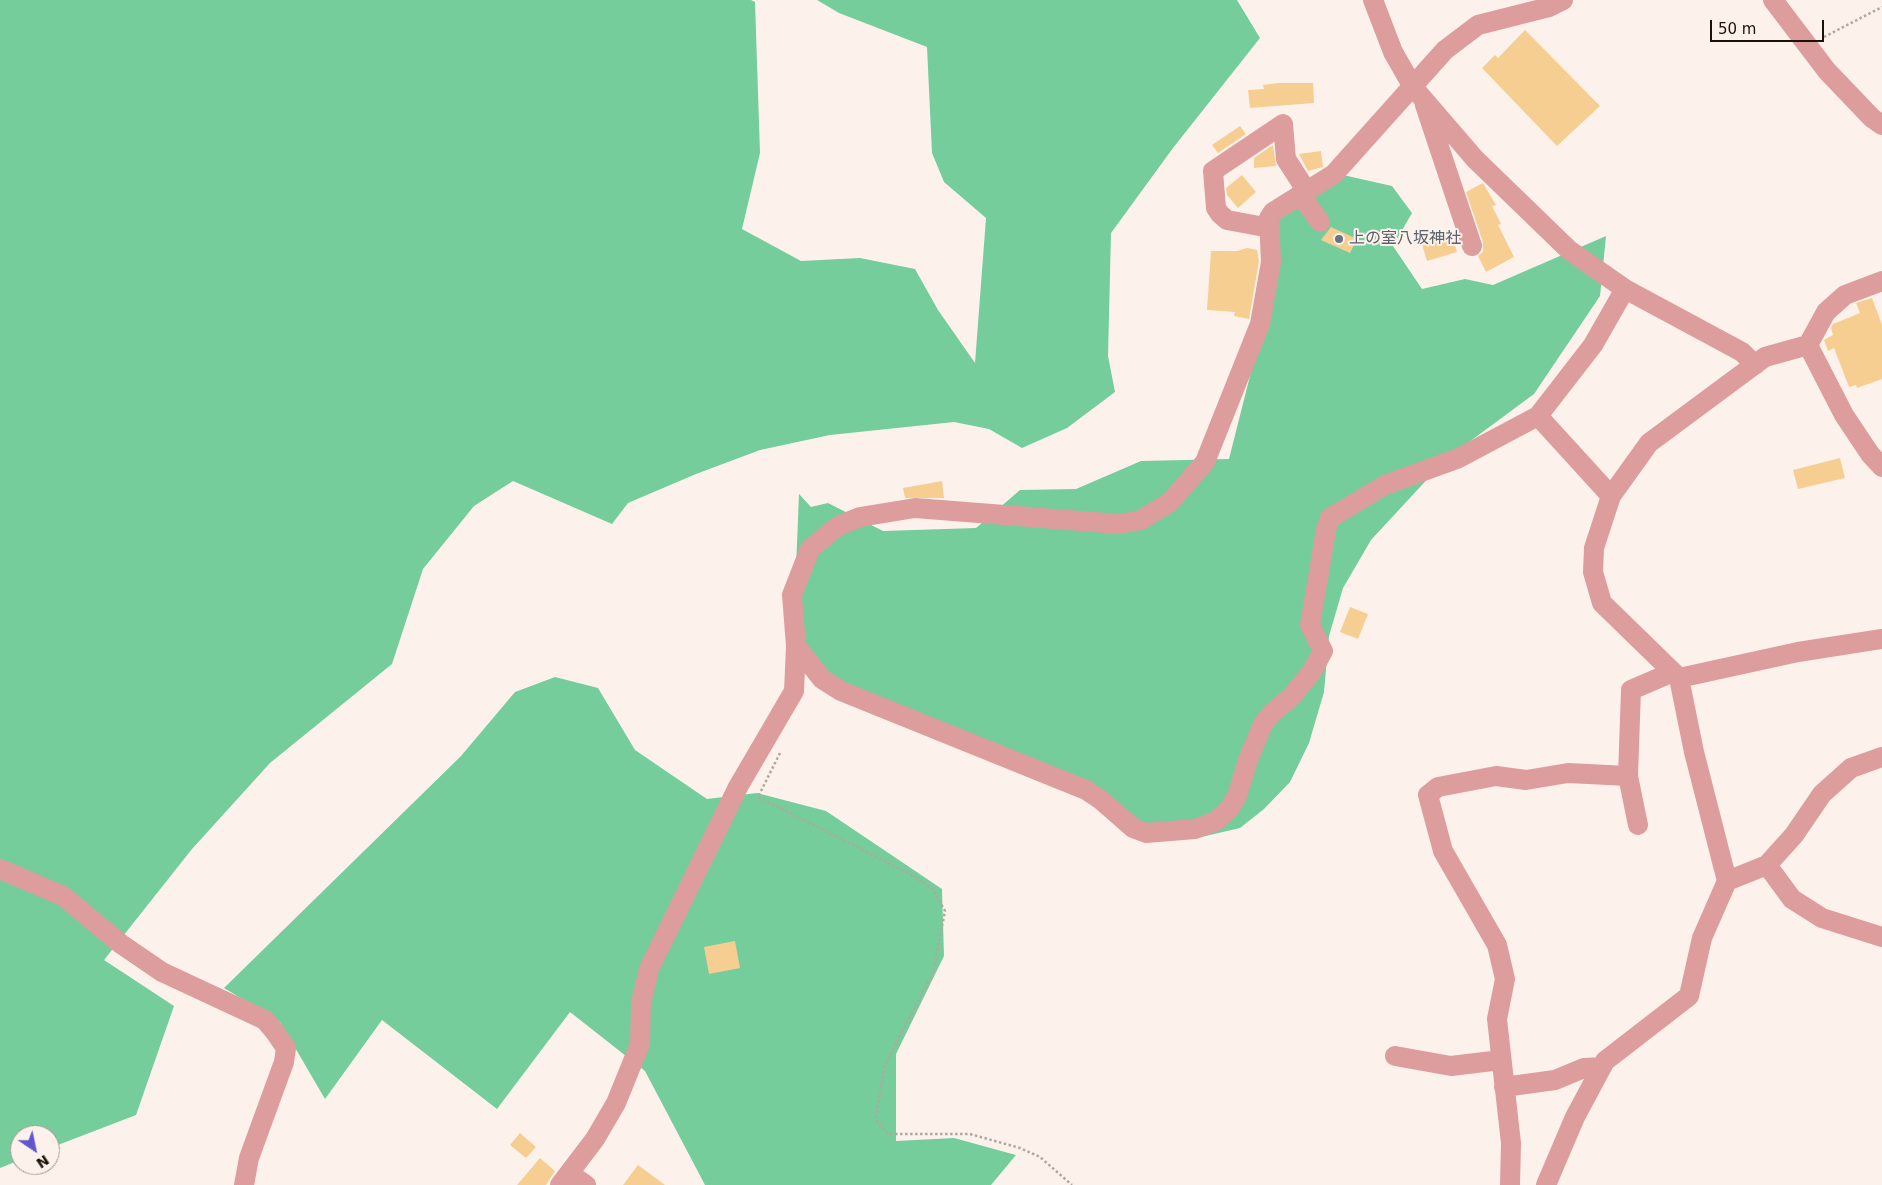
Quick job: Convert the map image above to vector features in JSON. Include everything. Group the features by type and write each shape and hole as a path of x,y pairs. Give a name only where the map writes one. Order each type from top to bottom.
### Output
{"street":[{"path":"1373,0 1393,52 1418,93 1476,159 1569,250 1625,289 1742,352 1755,365"},
{"path":"572,1181 616,1103 640,1044 641,1003 649,968 738,787 794,691 796,646 792,595 810,549 838,526 860,517 915,508 1119,524 1141,520 1170,502 1204,462 1260,324 1271,262 1269,218 1273,212 1334,174 1418,93 1445,50 1478,25 1549,7 1563,0"},
{"path":"1773,0 1833,78 1872,118 1882,125"},
{"path":"1418,93 1472,246"},
{"path":"1270,228 1227,220 1220,214 1216,208 1213,171 1283,124 1286,159 1320,222"},
{"path":"1546,1185 1575,1117 1606,1061 1689,996 1702,938 1727,881 1676,675 1602,603 1593,572 1594,548 1611,496 1649,443 1765,357 1808,345 1826,312 1845,295 1882,281"},
{"path":"796,646 822,678 841,691 1086,790 1101,800 1133,828 1146,833 1194,829 1216,822 1230,808 1237,796 1248,760 1263,724 1272,713 1291,697 1311,673 1322,651 1310,625 1326,530 1330,518 1385,485 1459,458 1538,416 1593,345 1625,289"},
{"path":"1808,345 1844,415 1870,454 1882,467"},
{"path":"1538,416 1611,496"},
{"path":"1638,825 1628,776 1631,690 1676,675 1798,652 1882,639"},
{"path":"1727,881 1767,865 1794,835 1822,794 1851,768 1882,757"},
{"path":"1510,1185 1511,1143 1497,1019 1505,979 1498,945 1443,851 1428,794 1438,788 1496,776 1526,780 1568,773 1628,776"},
{"path":"1767,865 1792,899 1822,918 1882,937"},
{"path":"0,868 63,896 121,944 162,972 265,1020 275,1032 286,1048 284,1062 249,1158 244,1185"},
{"path":"1395,1056 1451,1066 1501,1060"},
{"path":"1504,1087 1555,1080 1584,1068 1602,1067"}],"path":[{"path":"1807,46 1882,7"},
{"path":"758,797 912,875 932,888 945,911 933,973 885,1065 876,1117 880,1126 888,1134 970,1134 1020,1148 1040,1157 1072,1185"}],"green space":[{"path":"0,0 751,0 755,2 760,153 742,229 801,261 860,258 915,269 938,310 975,363 986,218 944,182 932,153 927,47 839,13 817,0 1237,0 1260,38 1173,148 1111,233 1108,356 1115,392 1067,428 1022,448 989,429 954,422 830,435 760,450 696,474 628,503 612,524 513,481 474,506 423,569 392,664 270,763 192,849 104,960 174,1006 136,1115 60,1144 60,1125 10,1125 10,1164 0,1168"},
{"path":"1343,175 1392,186 1412,213 1393,246 1422,289 1465,279 1493,285 1606,236 1600,296 1534,394 1446,459 1371,540 1343,588 1329,636 1324,692 1309,743 1290,782 1264,809 1240,828 1197,838 1157,830 840,684 801,645 794,617 799,494 811,507 828,503 883,531 976,528 1020,490 1076,489 1141,461 1229,459 1253,364 1278,218"},
{"path":"555,677 598,688 635,750 707,799 757,793 826,811 942,889 944,956 896,1054 896,1141 954,1138 1016,1155 991,1185 705,1185 645,1071 570,1012 497,1109 382,1020 325,1099 280,1022 224,988 461,756 515,692"}],"building":[{"path":"1525,30 1600,106 1557,146 1482,68 1495,55 1498,58"},
{"path":"1313,83 1314,103 1250,108 1248,90 1264,89 1263,85"},
{"path":"1240,126 1246,134 1218,153 1212,145"},
{"path":"1273,145 1276,166 1254,168 1254,158"},
{"path":"1321,151 1323,167 1308,171 1299,154"},
{"path":"1242,175 1256,192 1238,208 1227,195 1226,188"},
{"path":"1483,183 1496,205 1492,206 1501,224 1498,225 1514,257 1486,272 1478,256 1483,252 1483,242 1466,192"},
{"name":"上の室八坂神社","path":"1331,227 1357,239 1350,253 1321,240"},
{"path":"1450,229 1457,252 1427,261 1420,238"},
{"path":"1247,248 1257,250 1259,261 1249,319 1234,316 1235,312 1207,310 1211,251 1237,251"},
{"path":"1872,298 1882,325 1882,379 1857,388 1856,385 1849,387 1834,348 1828,351 1824,340 1833,335 1831,328 1833,324 1860,313 1856,303"},
{"path":"1840,458 1845,478 1798,489 1793,470"},
{"path":"942,481 944,498 905,498 903,488"},
{"path":"1350,607 1368,614 1358,639 1340,632"},
{"path":"735,941 740,968 709,974 704,947"},
{"path":"520,1133 536,1147 526,1158 510,1145"},
{"path":"540,1158 555,1171 546,1185 517,1185"},
{"path":"638,1165 665,1185 623,1185"}],"place":[{"name":"上の室八坂神社","path":"1339,239"}]}
